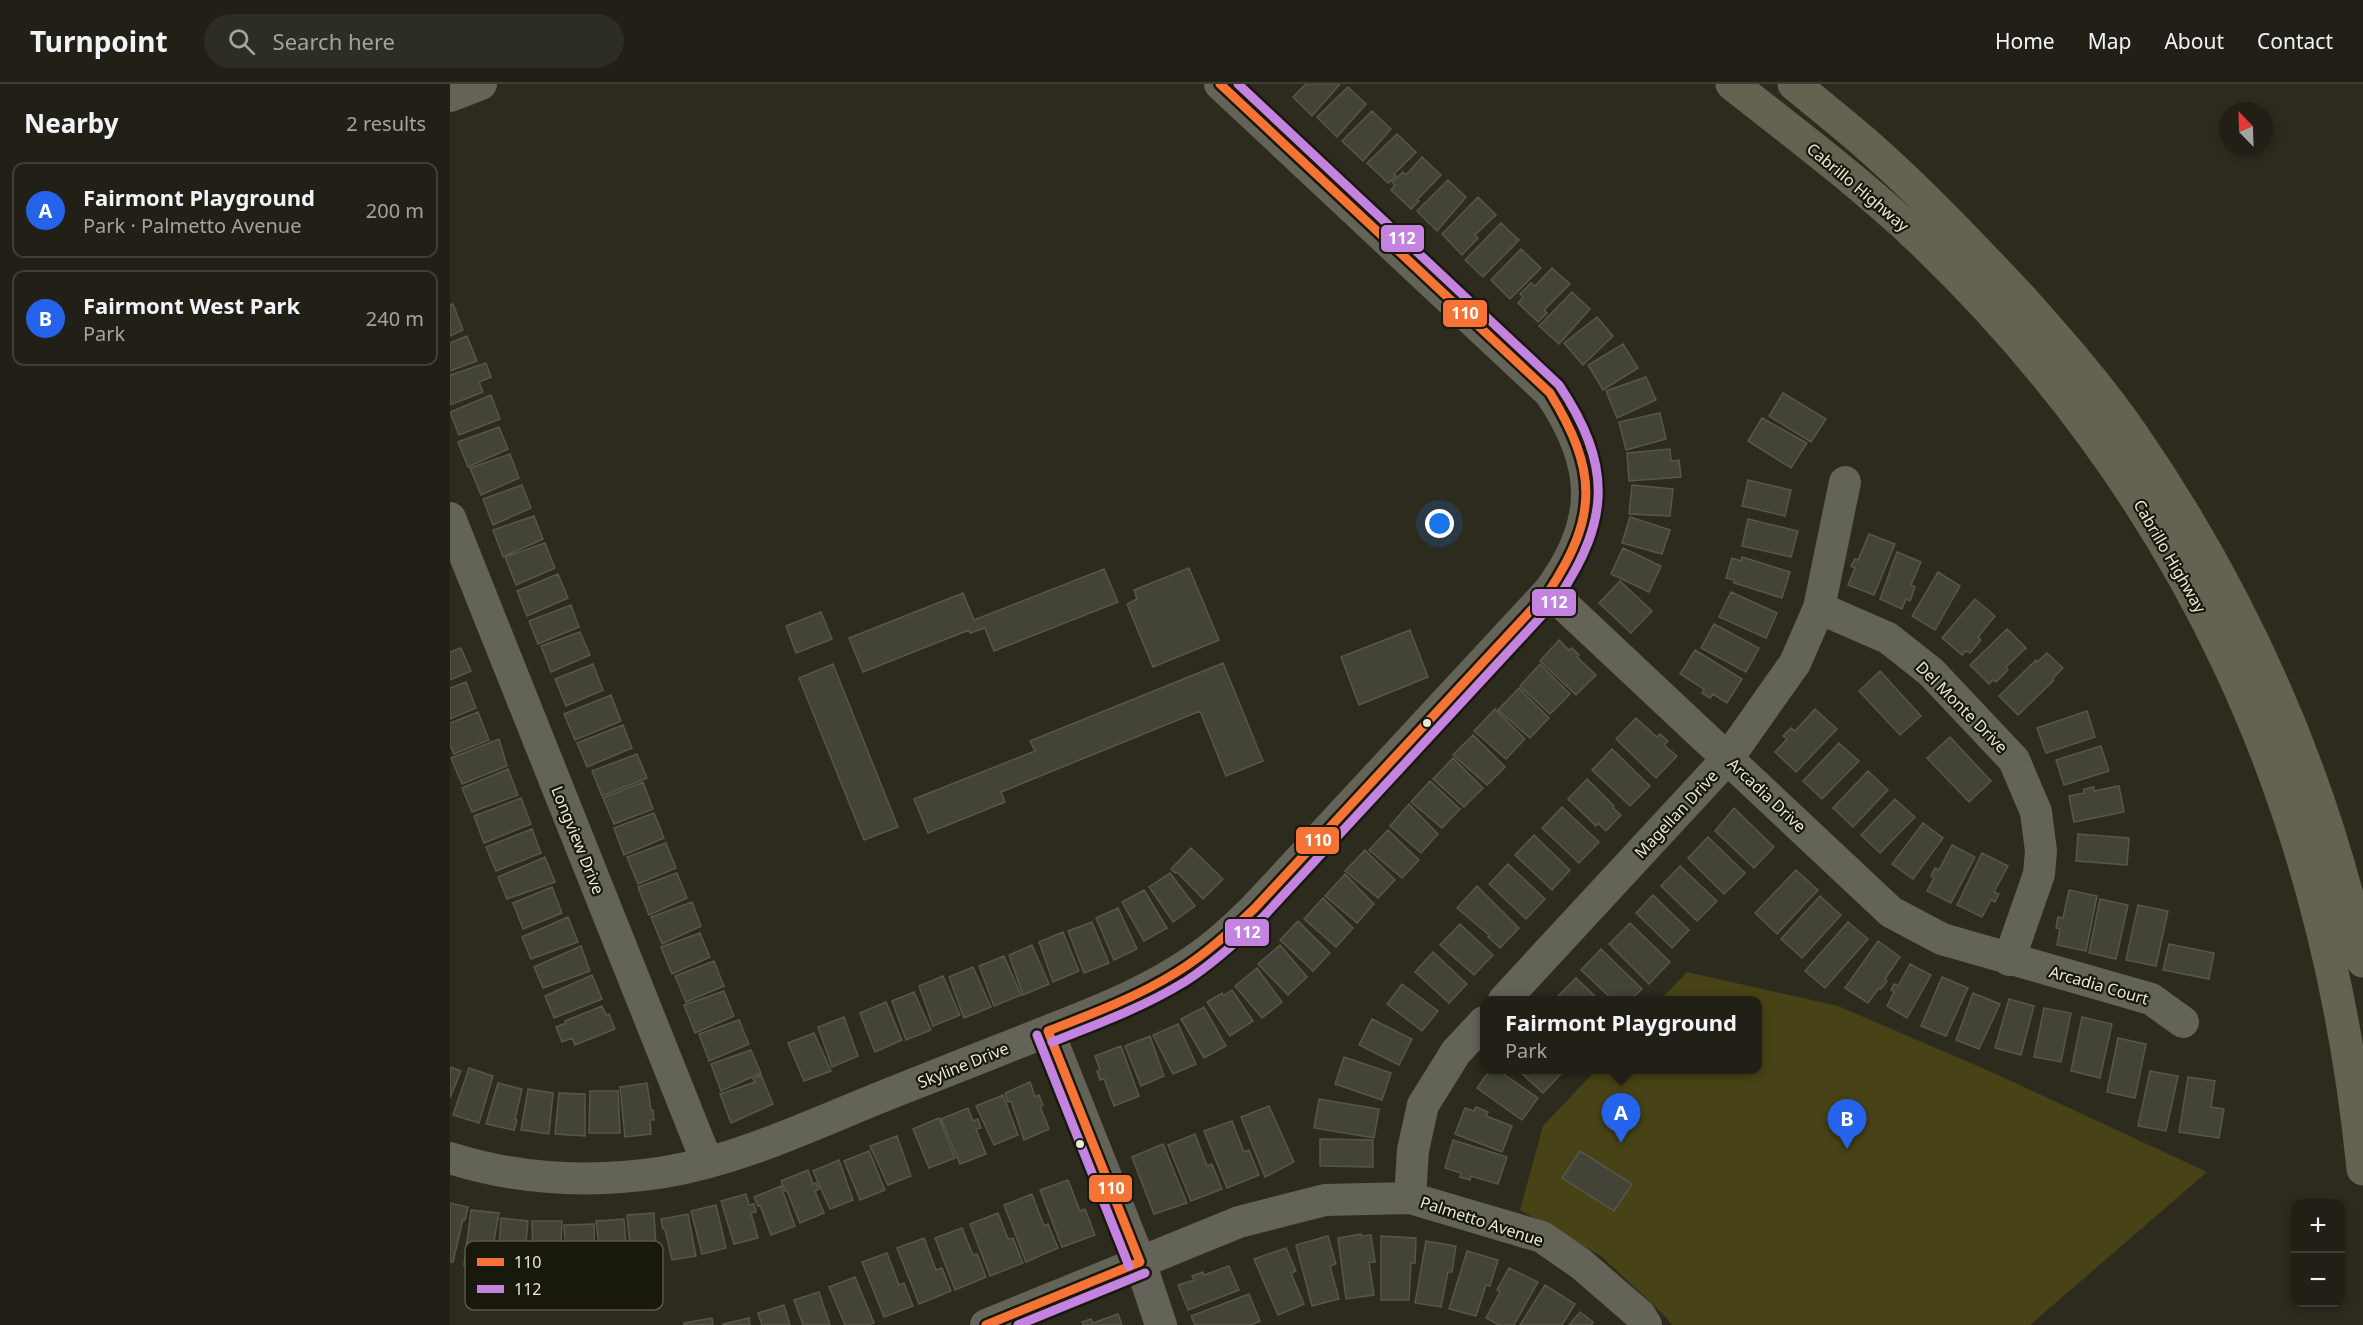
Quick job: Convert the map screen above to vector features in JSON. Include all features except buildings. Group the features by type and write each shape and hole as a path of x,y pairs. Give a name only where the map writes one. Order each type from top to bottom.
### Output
{"highway":[{"name":"Cabrillo Highway","path":"1732,84 1872,195 1971,291 2062,394 2106,451 2178,566 2212,628 2242,692 2276,774 2305,860 2340,1005 2354,1087 2363,1169"},
{"name":"Cabrillo Highway","path":"1794,84 1865,142 2010,287 2086,375 2131,433 2170,492 2240,614 2289,720 2328,830 2363,961"}],"street":[{"path":"450,96 481,84"},
{"name":"Skyline Drive","path":"450,1158 497,1169 583,1179 666,1172 707,1162 769,1142 1125,1000 1162,981 1195,960 1226,936 1255,908 1549,591 1565,570 1577,544 1585,518 1588,491 1584,463 1576,436 1550,393 1220,84"},
{"name":"Magellan Drive","path":"1508,996 1728,758 1795,663 1819,608 1845,482"},
{"name":"Longview Drive","path":"450,518 707,1162"},
{"name":"Arcadia Drive","path":"1549,591 1891,912 1942,939 2009,960"},
{"name":"Del Monte Drive","path":"1819,608 1888,638 1931,672 2014,760 2036,812 2041,850 2039,874 2009,960"},
{"name":"Arcadia Court","path":"2009,960 2151,999 2183,1022"},
{"path":"1410,1198 1413,1150 1423,1105 1456,1052 1480,1027"},
{"path":"1048,1031 1140,1262 1161,1325"},
{"name":"Palmetto Avenue","path":"986,1325 1239,1222 1325,1200 1410,1198 1542,1237 1581,1264 1640,1315 1646,1325"}],"shaded area":[{"path":"1687,972 1838,1006 1987,1070 2207,1172 2030,1325 1672,1325 1601,1256 1520,1210 1543,1126 1592,1074 1762,1074 1762,996 1664,996"}],"transit line":[{"name":"110","path":"1048,1031 1162,981 1208,950 1255,908 1549,591 1577,539 1584,515 1586,492 1584,469 1566,420 1550,393 1220,84"},
{"name":"112","path":"1052,1042 1137,1007 1186,981 1216,959 1263,917 1558,598 1588,543 1596,517 1598,492 1596,467 1589,441 1559,385 1238,84"},
{"name":"110","path":"1048,1031 1140,1262"},
{"name":"112","path":"1037,1035 1129,1266"},
{"name":"110","path":"986,1325 1140,1262"},
{"name":"112","path":"1018,1325 1145,1273"}],"place":[{"name":"Fairmont Playground","path":"1621,1143"},
{"name":"Fairmont West Park","path":"1847,1149"}]}
